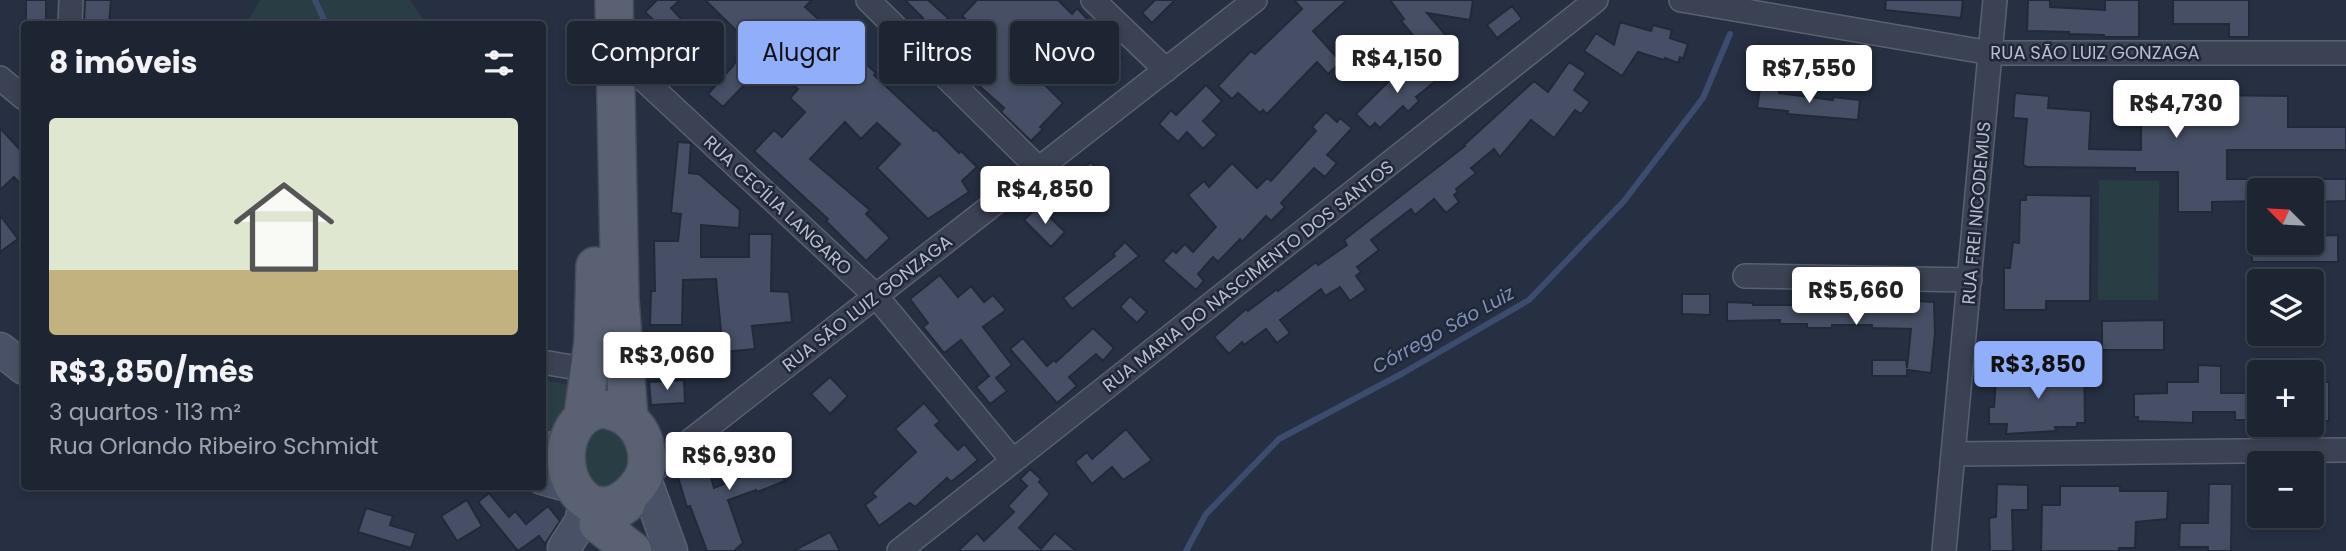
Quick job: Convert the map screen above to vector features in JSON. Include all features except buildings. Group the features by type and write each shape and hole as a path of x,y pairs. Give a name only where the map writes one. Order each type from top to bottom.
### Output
{"main road":[{"path":"590,0 596,311 590,370 564,437 567,464 582,508 633,551"},
{"path":"614,0 614,21"},
{"path":"616,84 620,300 628,419"},
{"path":"564,437 592,410 603,409 628,419 639,430 644,441 647,464 644,477 644,551"},
{"path":"582,508 596,505 609,507 620,503 636,489 644,477"}],"street":[{"path":"70,21 71,0"},
{"path":"868,0 1040,169"},
{"path":"1093,0 1166,70"},
{"name":"RUA SÃO LUIZ GONZAGA","path":"644,477 1255,0"},
{"name":"RUA MARIA DO NASCIMENTO DOS SANTOS","path":"899,551 1596,0"},
{"name":"RUA SÃO LUIZ GONZAGA","path":"1681,0 1991,53 2346,53"},
{"name":"RUA FREI NICODEMUS","path":"1944,551 1995,0"},
{"path":"0,78 21,95"},
{"name":"RUA CECÍLIA LANGARO","path":"648,84 876,296 1013,461"},
{"path":"1745,276 1970,280"},
{"path":"0,325 21,342"},
{"path":"0,349 21,366"},
{"path":"546,363 590,370"},
{"path":"1953,454 2346,450"},
{"path":"644,477 671,551"},
{"path":"562,550 582,522 582,508"}],"green space":[{"path":"260,0 410,0 424,21 248,21"},
{"path":"2099,180 2159,181 2158,300 2098,300"},
{"path":"546,381 571,385 555,439 546,438"},
{"path":"598,413 637,450 621,490 590,489 577,440"}],"waterway":[{"path":"315,0 325,21"},
{"name":"Córrego São Luiz","path":"1186,551 1206,514 1279,439 1403,373 1529,300 1624,201 1703,98 1730,34"}]}
